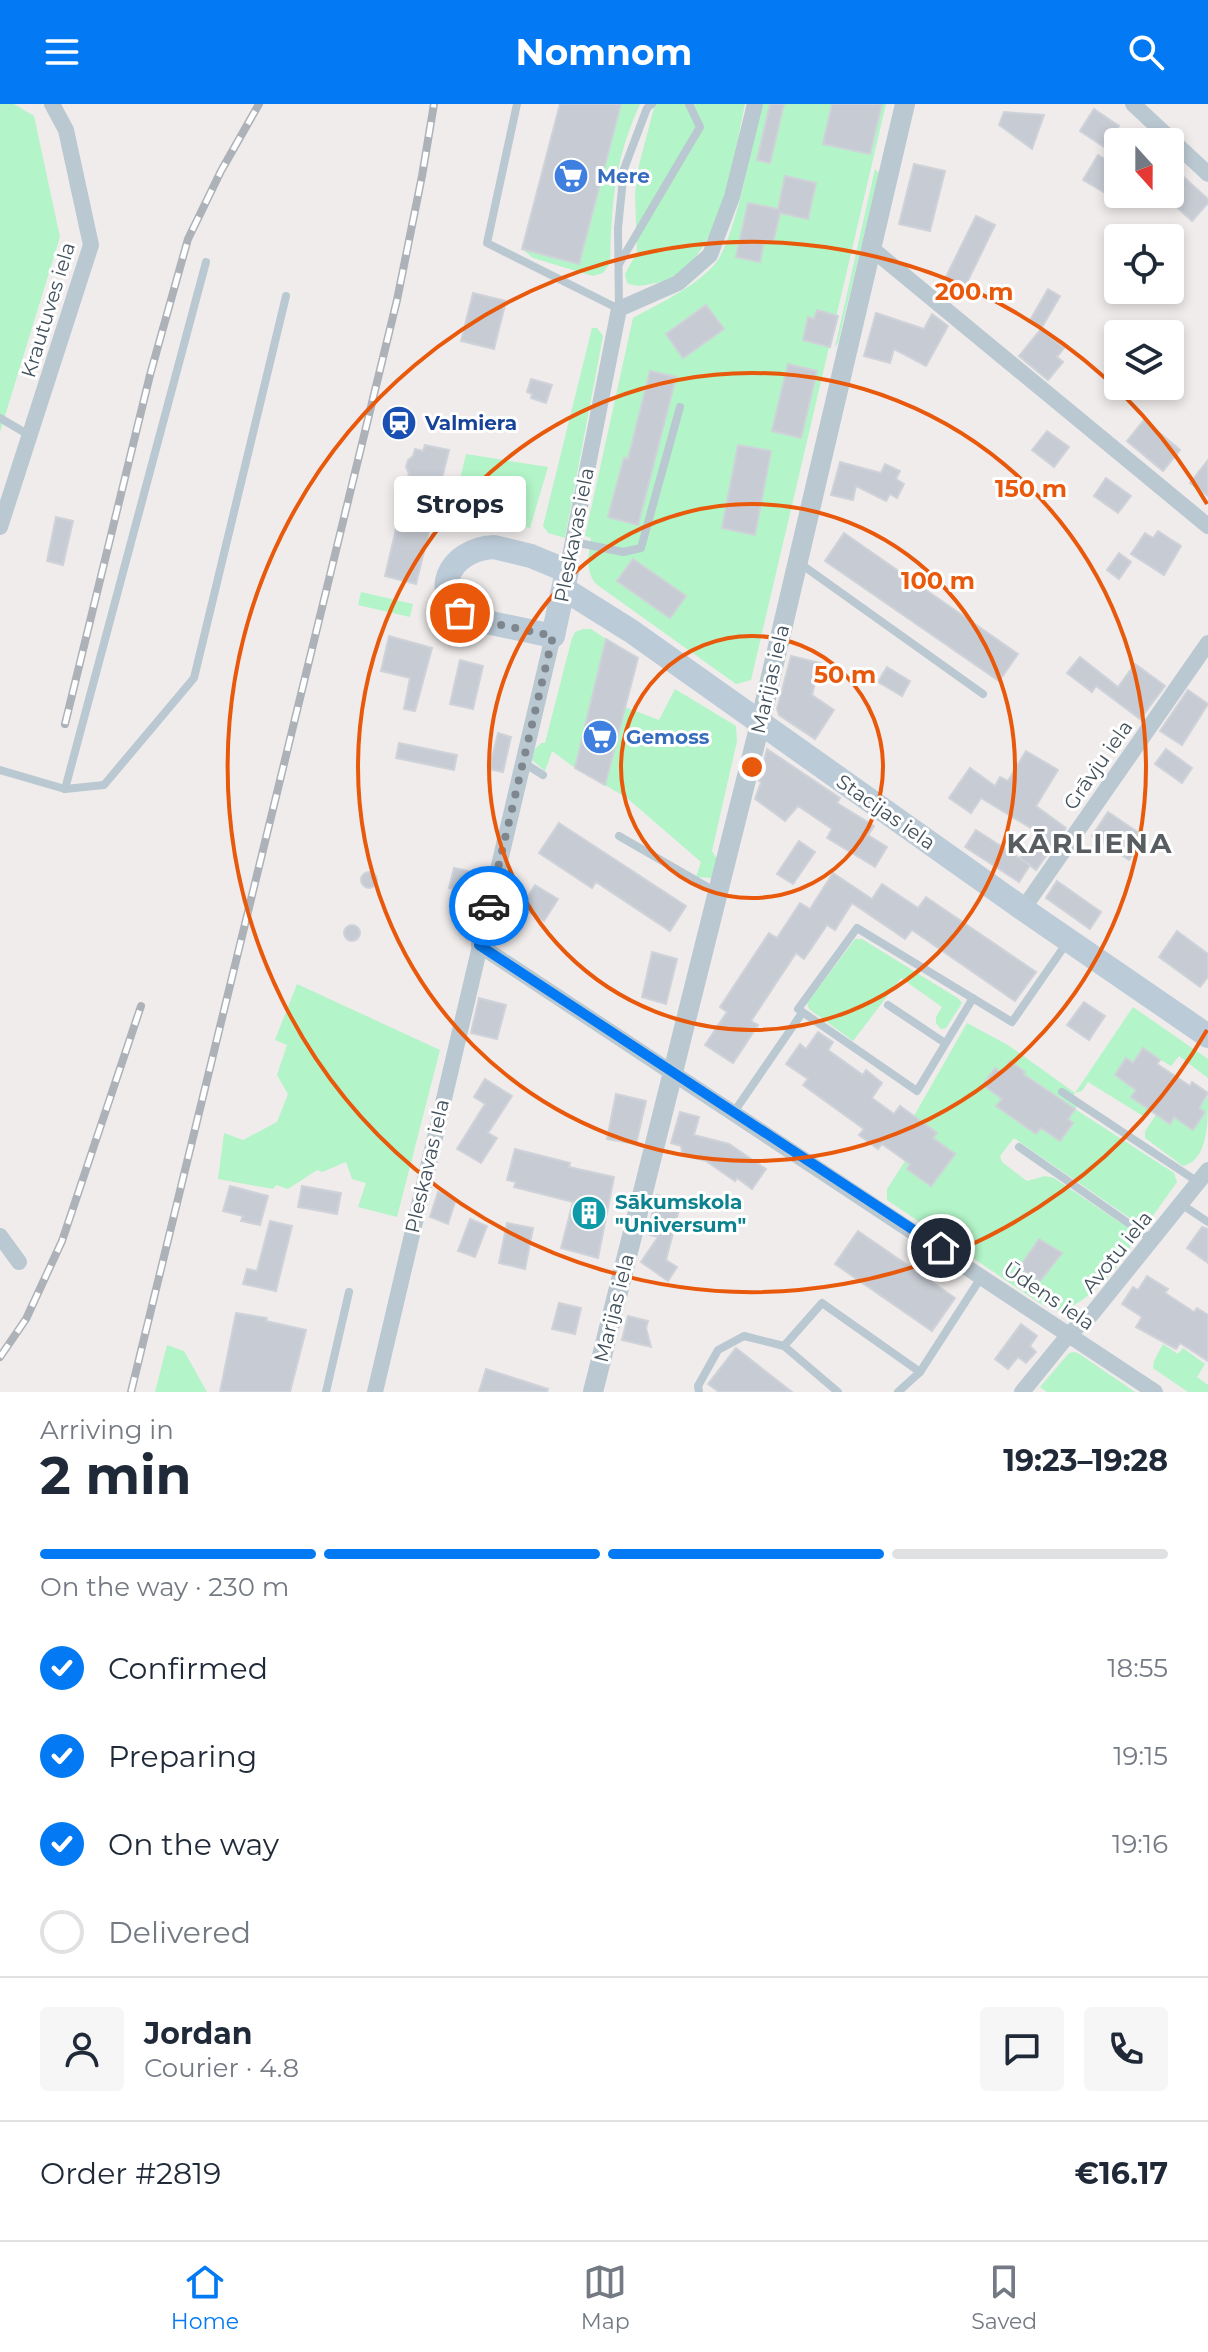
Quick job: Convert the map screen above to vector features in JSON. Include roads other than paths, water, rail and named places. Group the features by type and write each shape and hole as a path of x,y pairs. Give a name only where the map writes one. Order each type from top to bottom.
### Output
{"main road":[{"name":"Stacijas iela","path":"553,636 472,619 460,613 448,596 448,573 455,562 480,548 494,547 531,556 759,722 1208,1036"},
{"name":"Pleskavas iela","path":"553,636 566,580"}],"street":[{"name":"Krautuves iela","path":"0,527 91,245 66,130 52,104"},
{"path":"619,309 678,283 710,255 732,197 755,104"},
{"name":"Marijas iela","path":"593,1392 718,893 905,104"},
{"path":"1133,104 1208,174"},
{"path":"871,248 1208,526"},
{"name":"Pleskavas iela","path":"566,580 619,309"},
{"name":"Pleskavas iela","path":"375,1392 553,636"},
{"name":"Grāvju iela","path":"1023,909 1208,643"},
{"name":"Ūdens iela","path":"479,945 1155,1392"},
{"name":"Avotu iela","path":"1022,1392 1070,1333 1091,1315 1203,1176"},
{"path":"0,1236 19,1262"}],"lane":[{"path":"517,104 487,243 619,309 618,228 624,169 647,108 652,104"},
{"path":"618,265 700,127 689,104"},
{"path":"65,789 206,262"},
{"path":"0,770 65,789 104,785 194,678 286,296"},
{"path":"574,542 623,552 641,548 680,407"},
{"path":"0,418 30,436"},
{"path":"797,562 983,694"},
{"path":"523,763 543,775"},
{"path":"619,836 718,893"},
{"path":"973,998 917,1091 798,1009 857,928 973,998 1012,1022 1068,941"},
{"path":"888,1005 945,1043"},
{"path":"734,1112 802,1013"},
{"path":"1062,1092 1203,1176"},
{"path":"1019,1147 1152,1239"},
{"path":"1181,1204 1208,1222"},
{"path":"898,1392 920,1372 982,1275"},
{"path":"326,1392 349,1292"},
{"path":"784,1346 822,1303 920,1372"},
{"path":"699,1392 698,1386 718,1350 744,1336 784,1346 838,1392"}],"railway":[{"path":"65,724 150,375 188,239 221,171 259,104"},
{"path":"131,1392 397,300 434,104"},
{"path":"0,1357 26,1319 62,1241 141,1006"}],"place":[{"name":"Mere","path":"571,176"},
{"name":"Valmiera","path":"399,423"},
{"name":"Strops","path":"460,613"},
{"name":"Gemoss","path":"600,737"},
{"name":"Sākumskola \"Universum\"","path":"589,1213"}],"district":[{"name":"KĀRLIENA","path":"1090,843"}]}
